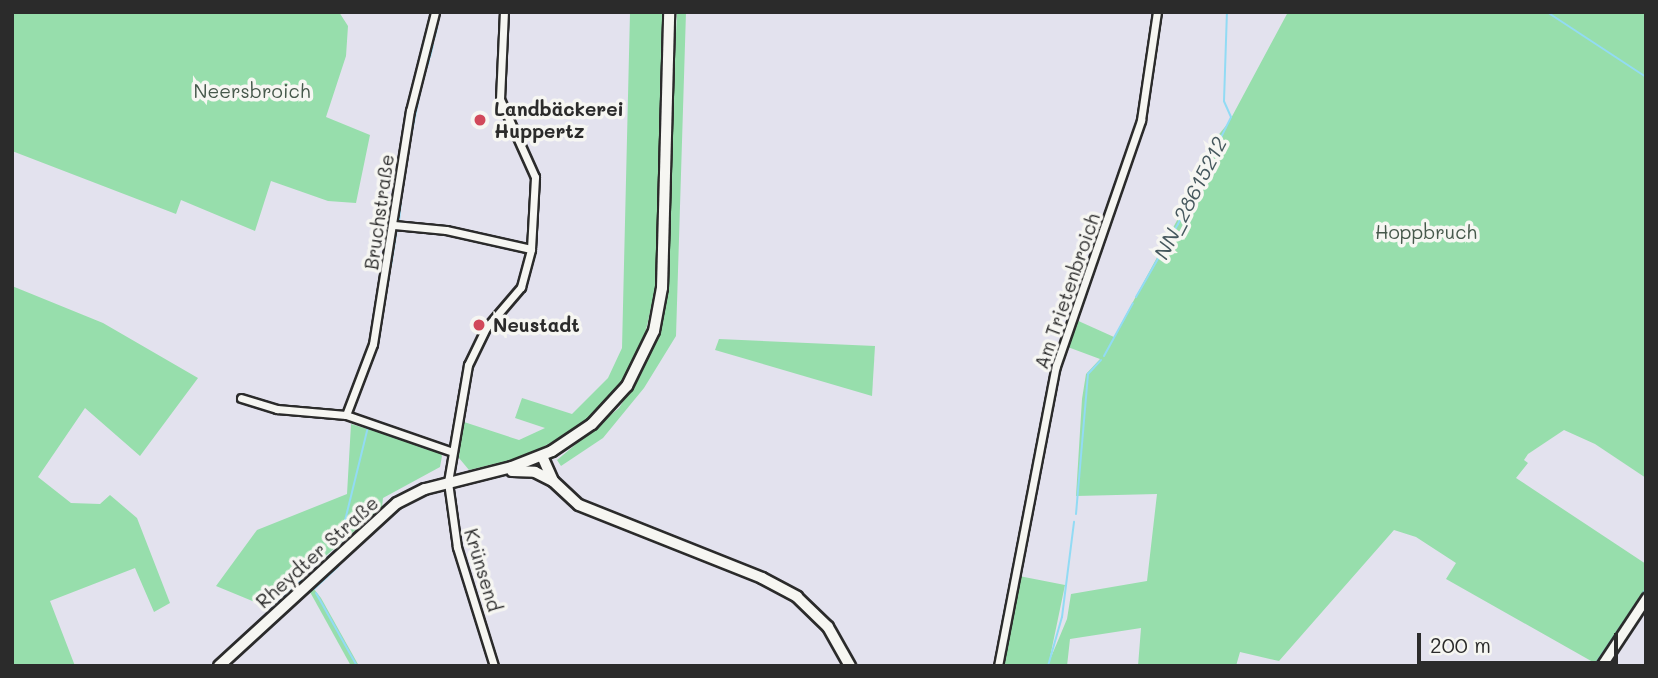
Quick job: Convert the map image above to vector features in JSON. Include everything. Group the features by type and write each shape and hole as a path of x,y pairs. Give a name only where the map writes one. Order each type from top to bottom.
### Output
{"main road":[{"path":"494,472 542,456 572,440 610,407 639,367 654,331 664,266 669,12"},
{"path":"542,456 553,481"},
{"path":"494,472 531,472 553,481 584,507 786,590 822,620 850,666"},
{"name":"Rheydter Straße","path":"219,666 387,510 416,492 494,472"}],"street":[{"name":"Bruchstraße","path":"346,415 372,351 412,105 435,12"},
{"path":"448,482 450,451 473,352 490,322 519,290 531,249 535,177 500,99 504,12"},
{"name":"Am Trietenbroich","path":"998,666 1056,366 1138,131 1157,12"},
{"path":"394,225 453,232 531,249"},
{"path":"241,398 283,410 346,415 450,451"},
{"name":"Krünsend","path":"448,482 457,547 494,666"},
{"path":"1601,666 1646,598"}],"green space":[{"name":"Neersbroich","path":"12,12 339,12 348,26 346,56 326,117 370,135 356,203 328,201 271,181 255,231 181,200 176,214 12,151"},
{"path":"630,12 665,12 659,273 641,352 627,378 582,426 524,457 469,470 459,458 461,421 519,440 545,428 515,418 522,398 572,414 608,378 622,348"},
{"path":"677,12 686,12 676,336 644,388 603,438 561,466 557,460 619,408 642,372 663,319"},
{"name":"Hoppbruch","path":"1288,12 1646,12 1646,478 1595,444 1564,430 1528,454 1524,460 1528,463 1516,478 1646,564 1646,598 1600,666 1446,579 1456,563 1416,537 1394,530 1279,661 1240,652 1236,666 1138,666 1141,628 1070,639 1067,666 1001,666 1019,576 1065,585 1049,662 1067,619 1071,594 1147,581 1157,494 1076,496 1086,374 1100,359 1065,346 1074,319 1114,337 1208,163 1216,138 1229,122"},
{"path":"12,286 103,323 198,378 140,456 85,408 38,477 71,503 100,504 110,495 137,518 170,603 154,612 135,568 50,601 75,666 12,666"},
{"path":"719,339 875,346 872,396 715,350"},
{"path":"351,424 438,450 442,456 440,467 383,498 382,507 267,607 216,586 257,530 347,494"},
{"path":"314,589 359,666 351,666 310,592"}],"waterway":[{"name":"NN_28615212","path":"1136,297 1178,224 1231,117 1224,101 1227,12"},
{"path":"1547,12 1646,77"},
{"path":"437,25 439,16"},
{"path":"434,39 437,28"},
{"path":"430,57 433,45"},
{"path":"425,72 429,61"},
{"path":"412,131 423,78"},
{"path":"404,171 407,154"},
{"path":"401,192 404,176"},
{"path":"399,222 401,197"},
{"path":"391,266 397,229"},
{"path":"382,313 389,276"},
{"name":"NN_28615212","path":"1104,356 1133,303"},
{"path":"379,339 381,324"},
{"name":"NN_28615212","path":"1076,514 1088,374 1101,360"},
{"path":"339,545 368,427"},
{"name":"NN_28615212","path":"1048,666 1062,617 1074,522"},
{"path":"314,589 338,567"},
{"path":"211,666 302,580"},
{"path":"1594,666 1646,589"},
{"path":"316,593 357,666"}],"place":[{"name":"Landbäckerei Huppertz","path":"480,120"},
{"name":"Neustadt","path":"479,325"}]}
